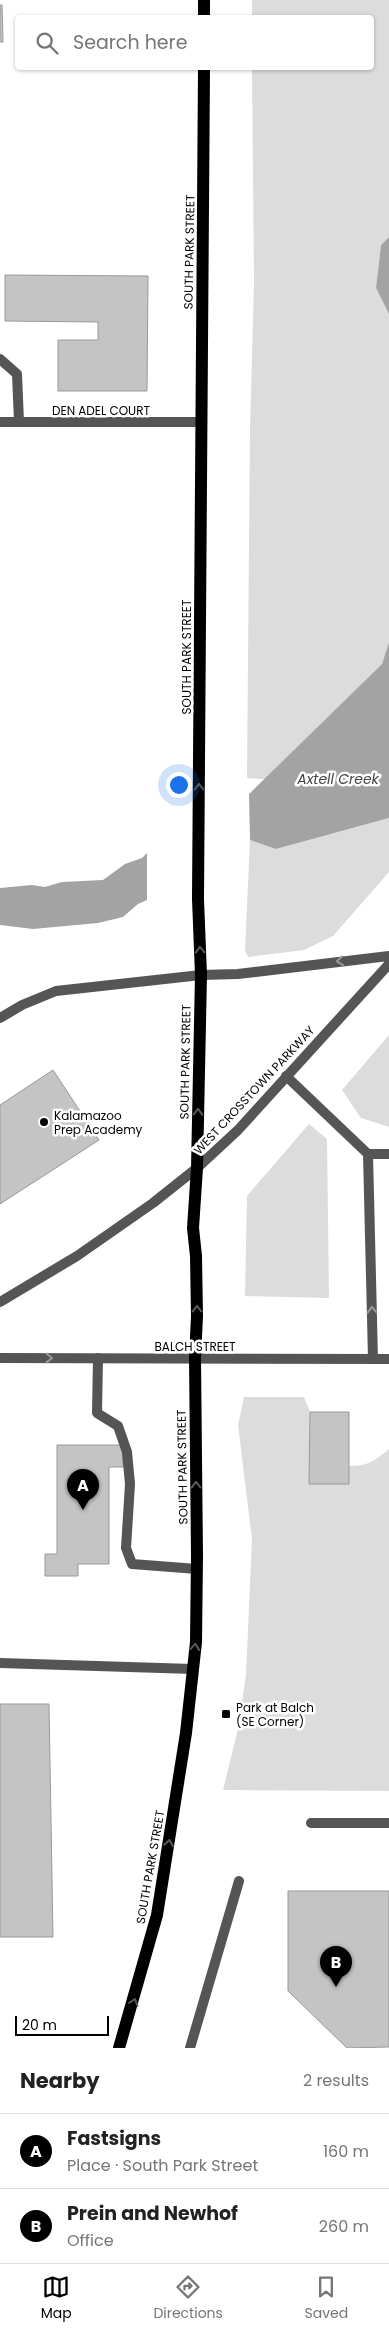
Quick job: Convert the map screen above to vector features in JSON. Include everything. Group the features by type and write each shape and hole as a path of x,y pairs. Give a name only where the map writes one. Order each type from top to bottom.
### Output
{"main road":[{"path":"204,0 204,15"},
{"name":"SOUTH PARK STREET","path":"119,2048 157,1915 186,1733 193,1669 197,1569 195,1358 197,1316 196,1256 193,1228 198,1168 200,975 198,889 204,70"}],"street":[{"path":"0,359 18,374 19,422"},
{"name":"DEN ADEL COURT","path":"0,422 201,422"},
{"path":"0,1018 22,1005 56,991 200,975 238,974 389,956"},
{"name":"WEST CROSSTOWN PARKWAY","path":"0,1302 77,1256 153,1204 198,1168 238,1130 389,964"},
{"path":"286,1076 368,1154 389,1154"},
{"path":"368,1154 373,1359"},
{"name":"BALCH STREET","path":"0,1358 389,1359"},
{"path":"98,1358 97,1413 118,1426 127,1452 130,1484 126,1548 132,1564 197,1569"},
{"path":"0,1663 193,1669"},
{"path":"311,1823 389,1823"},
{"path":"190,2048 239,1881"}],"shaded area":[{"path":"252,0 389,0 389,237 381,245 376,288 389,314 389,642 382,664 265,779 247,778 250,430 254,283 252,70 374,70 374,15 252,15"},
{"path":"389,818 389,872 333,936 304,950 248,957 245,950 250,840 276,849"},
{"path":"389,1035 389,1127 361,1118 342,1090"},
{"path":"309,1124 327,1139 329,1298 245,1296 247,1196"},
{"path":"244,1397 304,1397 310,1412 309,1484 349,1484 349,1466 370,1462 389,1449 389,1791 223,1790 238,1729 246,1675 252,1539 238,1425"}],"water":[{"path":"389,237 389,314 376,288 381,245"},
{"name":"Axtell Creek","path":"389,642 389,818 276,849 250,840 249,794 382,664"},
{"path":"147,853 147,900 138,904 123,917 98,923 33,929 0,925 0,888 32,885 45,887 62,882 103,880 125,864 142,858"}],"building":[{"path":"0,5 2,5 3,42 0,42"},
{"path":"5,275 148,276 147,391 58,391 58,340 98,340 98,322 5,321"},
{"name":"Kalamazoo Prep Academy","path":"53,1070 99,1140 0,1204 0,1105"},
{"path":"310,1412 349,1412 349,1484 309,1484"},
{"path":"57,1445 123,1445 123,1467 109,1467 109,1564 78,1564 78,1576 45,1576 45,1554 57,1554"},
{"path":"0,1704 49,1704 53,1937 0,1937"},
{"path":"288,1891 389,1891 389,2047 347,2048 288,1991"}],"place":[{"name":"Kalamazoo Prep Academy","path":"44,1122"},
{"name":"Fastsigns","path":"83,1510"},
{"name":"Park at Balch (SE Corner)","path":"226,1714"},
{"name":"Prein and Newhof","path":"336,1987"}]}
